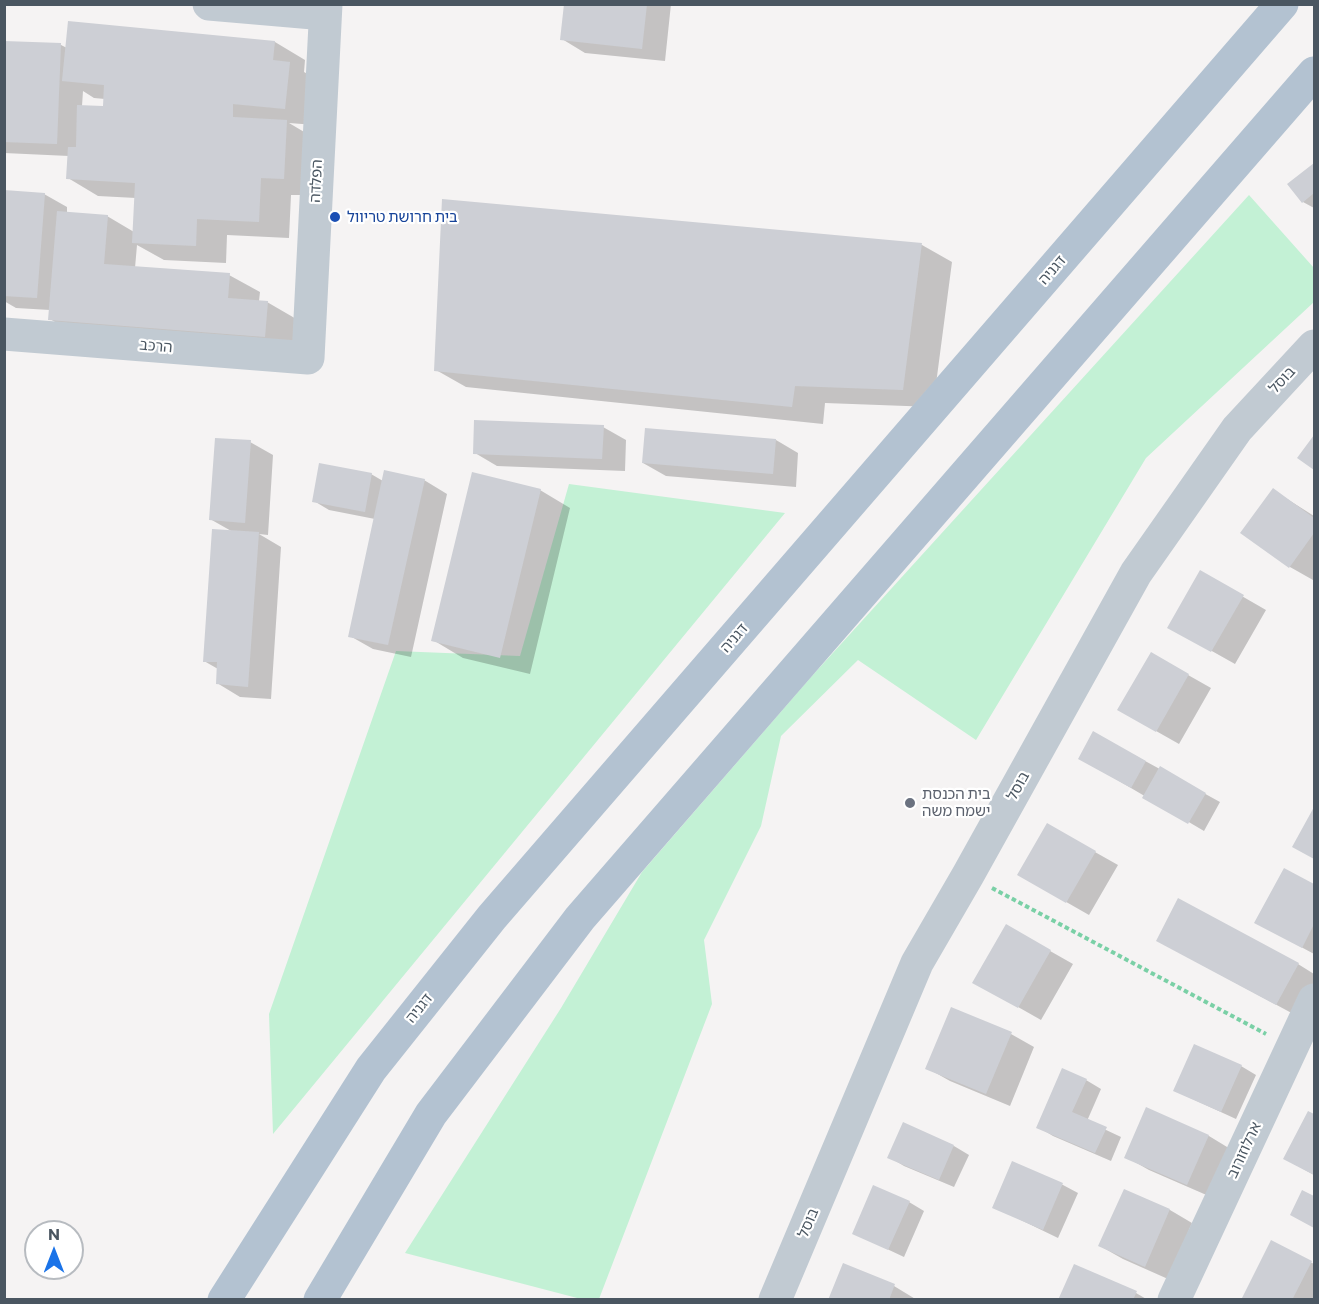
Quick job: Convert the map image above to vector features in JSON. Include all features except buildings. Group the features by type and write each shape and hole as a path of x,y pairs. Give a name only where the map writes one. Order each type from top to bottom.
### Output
{"main road":[{"name":"דגניה","path":"224,1299 371,1069 492,917 1282,4"},
{"path":"320,1299 431,1114 580,918 1314,74"}],"street":[{"path":"209,4 325,9"},
{"name":"הפלדה","path":"308,358 325,9"},
{"name":"הרכב","path":"4,334 308,358"},
{"name":"בוסל","path":"775,1299 917,963 1136,573 1236,429 1314,346"},
{"name":"ארלוזורוב","path":"1174,1299 1314,1000"}],"path":[{"path":"968,875 1291,1048"}],"green space":[{"path":"1249,195 1314,268 1314,302 1146,458 976,740 858,660 781,736 761,826 704,940 712,1004 599,1299 581,1299 405,1253 561,1008 642,872 811,677"},
{"path":"569,484 785,513 273,1134 269,1014 396,651 520,656"}],"place":[{"name":"בית חרושת טריוול","path":"335,217"},
{"name":"בית הכנסת ישמח משה","path":"910,803"}]}
